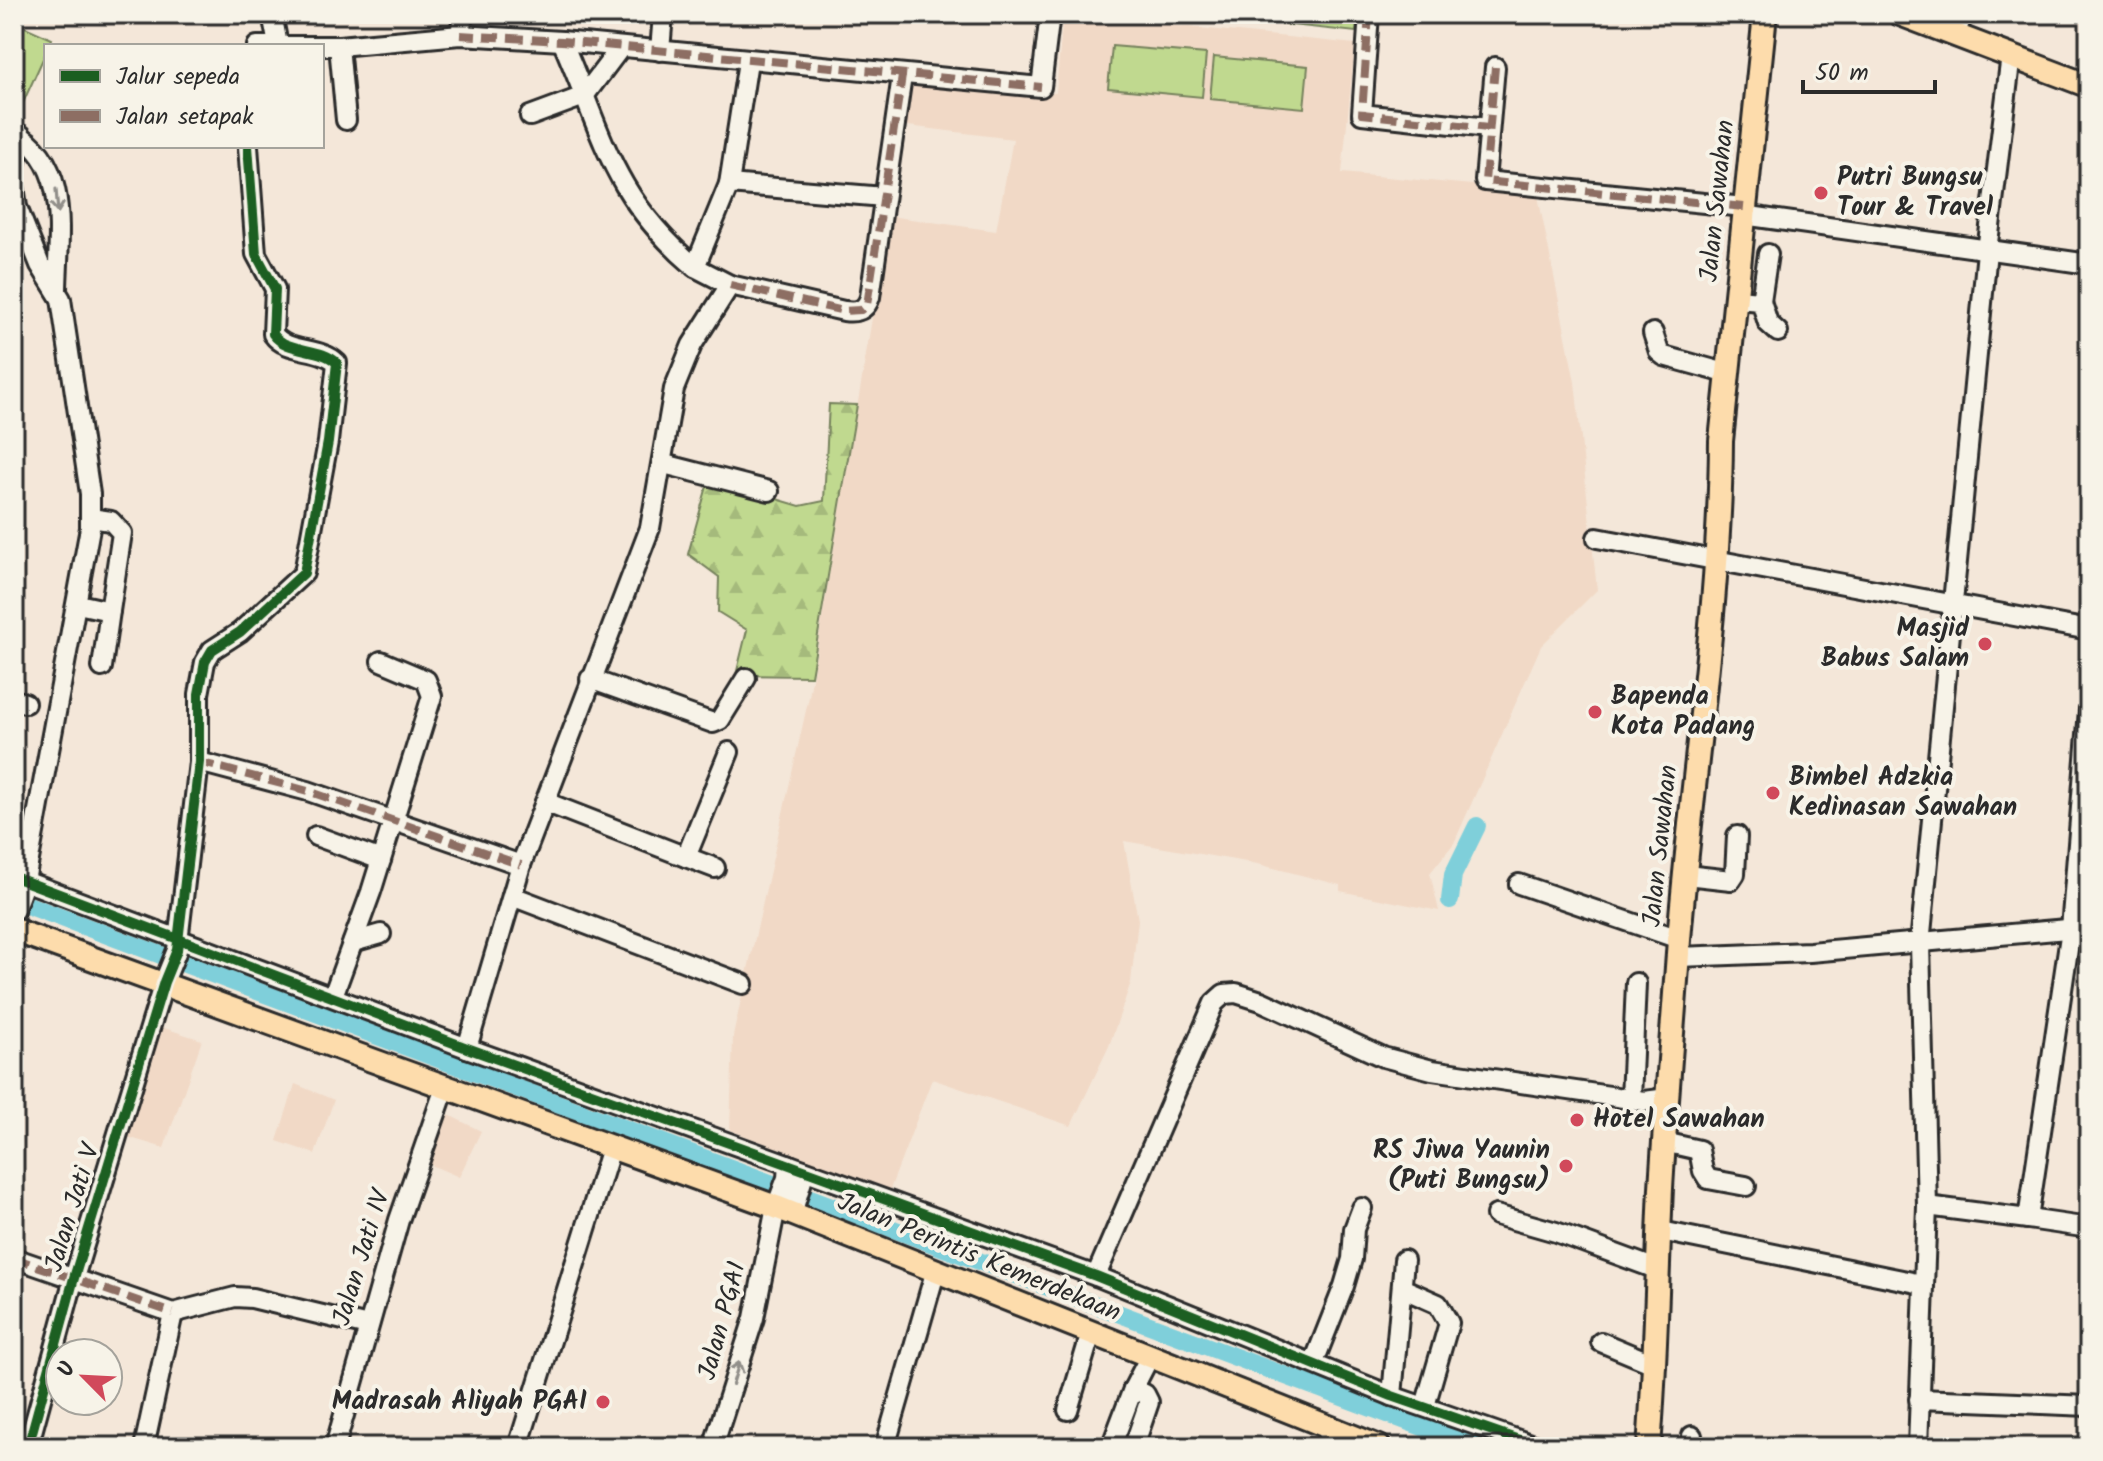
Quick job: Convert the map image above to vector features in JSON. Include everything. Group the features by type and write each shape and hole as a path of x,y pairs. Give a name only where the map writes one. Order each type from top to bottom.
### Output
{"main road":[{"name":"Jalan Sawahan","path":"1649,1447 1656,1365 1664,1142 1679,948 1706,693 1729,374 1765,14"},
{"path":"1900,14 1959,24 2011,55 2089,86"},
{"name":"Jalan Perintis Kemerdekaan","path":"14,930 167,977 611,1148 791,1190 935,1273 1150,1356 1328,1438 1379,1447"}],"street":[{"path":"272,14 278,44"},
{"path":"460,35 463,14"},
{"path":"660,51 663,14"},
{"path":"324,46 460,35 562,41 1041,87 1050,14"},
{"path":"1369,14 1362,114 1488,128"},
{"path":"562,41 601,142 625,191 662,238 695,267 730,285 844,311 861,310 870,297 902,76"},
{"path":"339,46 346,120"},
{"path":"530,116 584,96 621,47"},
{"path":"1918,1447 1927,1206 1920,944 1987,251 2011,55"},
{"path":"695,267 729,184 748,61"},
{"path":"1495,67 1483,177 1487,182 1744,211 1987,251 2089,264"},
{"path":"14,170 17,134"},
{"path":"14,910 78,604 90,518 88,479 57,289 56,183 47,162 17,134"},
{"name":"Jalan Jati V","path":"28,1447 74,1278 178,944 199,762 199,694 205,662 212,650 240,632 304,573 338,369 330,357 283,343 273,334 275,289 256,254 248,148"},
{"path":"729,184 884,197"},
{"path":"14,186 17,207 40,265 57,289"},
{"path":"1768,254 1761,301 1768,323 1778,332"},
{"path":"467,1048 521,865 646,540 664,464 674,389 692,345 730,285"},
{"path":"1736,299 1761,301"},
{"path":"1653,333 1659,352 1664,356 1729,374"},
{"path":"664,464 769,491"},
{"path":"90,518 111,521 122,533 102,667"},
{"path":"1597,538 2089,630"},
{"path":"78,604 110,611"},
{"path":"333,996 381,860 432,696 426,680 381,661"},
{"path":"590,679 713,723 720,720 746,678"},
{"path":"2028,1219 2080,928 2089,710"},
{"path":"686,857 729,752"},
{"path":"199,762 308,791 521,865"},
{"path":"545,802 715,868"},
{"path":"316,836 381,860"},
{"path":"1686,875 1731,880 1735,874 1737,836"},
{"path":"21,882 178,944 333,996 467,1048 791,1190 1096,1276 1392,1396 1539,1447"},
{"path":"1519,884 1679,948 1920,944 2080,928"},
{"path":"512,896 743,984"},
{"path":"353,942 381,934"},
{"path":"1631,1099 1636,983"},
{"path":"1096,1276 1181,1074 1214,1003 1224,994 1236,993 1261,1001 1383,1057 1408,1063 1650,1102 1668,1098"},
{"name":"Jalan Jati IV","path":"335,1447 368,1326 446,1085"},
{"path":"1664,1142 1699,1150 1703,1171 1708,1179 1746,1186"},
{"path":"518,1447 611,1148"},
{"name":"Jalan PGAI","path":"713,1447 791,1190"},
{"path":"1927,1206 2089,1228"},
{"path":"1314,1362 1344,1286 1352,1259 1354,1229 1362,1208"},
{"path":"1496,1215 1556,1232 1659,1270"},
{"path":"1661,1231 1922,1284"},
{"path":"14,1258 173,1313 221,1300 252,1298 368,1326"},
{"path":"1392,1396 1404,1289 1404,1260"},
{"path":"885,1447 935,1273"},
{"path":"1404,1289 1438,1304 1449,1323 1425,1406"},
{"path":"144,1447 173,1313"},
{"path":"1068,1410 1091,1333"},
{"path":"1601,1342 1656,1365"},
{"path":"1111,1447 1133,1389 1150,1356"},
{"path":"1133,1389 1145,1394 1149,1402 1135,1443"},
{"path":"1919,1399 2089,1406"}],"shaded area":[{"path":"1063,14 1355,44 1342,173 1537,191 1575,382 1597,590 1541,646 1454,843 1430,873 1439,911 1340,891 1340,885 1258,864 1124,841 1138,920 1131,982 1109,1046 1071,1126 932,1079 889,1192 730,1130 733,1036 809,697 889,216 996,231 1013,139 900,125 906,81 1056,93"},
{"path":"161,1027 202,1040 164,1148 124,1136"},
{"path":"295,1084 334,1100 315,1154 277,1141"},
{"path":"447,1114 481,1131 459,1177 422,1161"}],"green space":[{"path":"1191,14 1358,14 1356,32"},
{"path":"14,22 52,39 50,44 44,44 44,57 22,105 14,102"},
{"path":"1112,46 1206,54 1202,97 1108,88"},
{"path":"1214,57 1308,66 1304,108 1210,99"},
{"path":"829,404 857,405 811,676 736,675 747,630 718,612 719,577 688,554 709,479 800,506 824,501"}],"waterway":[{"path":"1450,900 1453,875 1477,826"},
{"path":"14,900 1476,1447"}],"marked path":[{"path":"1369,14 1362,114 1488,128"},
{"path":"460,35 562,41 1041,87"},
{"path":"1495,67 1485,181 1744,207"},
{"path":"730,285 844,311 861,310 867,305 902,76"},
{"path":"199,762 308,791 521,865"},
{"path":"14,1258 173,1313"}],"cycle path":[{"path":"28,1447 74,1278 164,982 177,950 199,762 199,694 205,662 212,650 240,632 304,573 328,442 337,363 322,354 287,345 273,334 275,289 256,254 248,148"},
{"path":"14,877 467,1048 1096,1276 1392,1396 1539,1447"}],"place":[{"name":"Putri Bungsu Tour & Travel","path":"1821,193"},
{"name":"Masjid Babus Salam","path":"1985,644"},
{"name":"Bapenda Kota Padang","path":"1595,712"},
{"name":"Bimbel Adzkia Kedinasan Sawahan","path":"1773,793"},
{"name":"Hotel Sawahan","path":"1577,1120"},
{"name":"RS Jiwa Yaunin (Puti Bungsu)","path":"1566,1166"},
{"name":"Madrasah Aliyah PGAI","path":"603,1402"}]}
